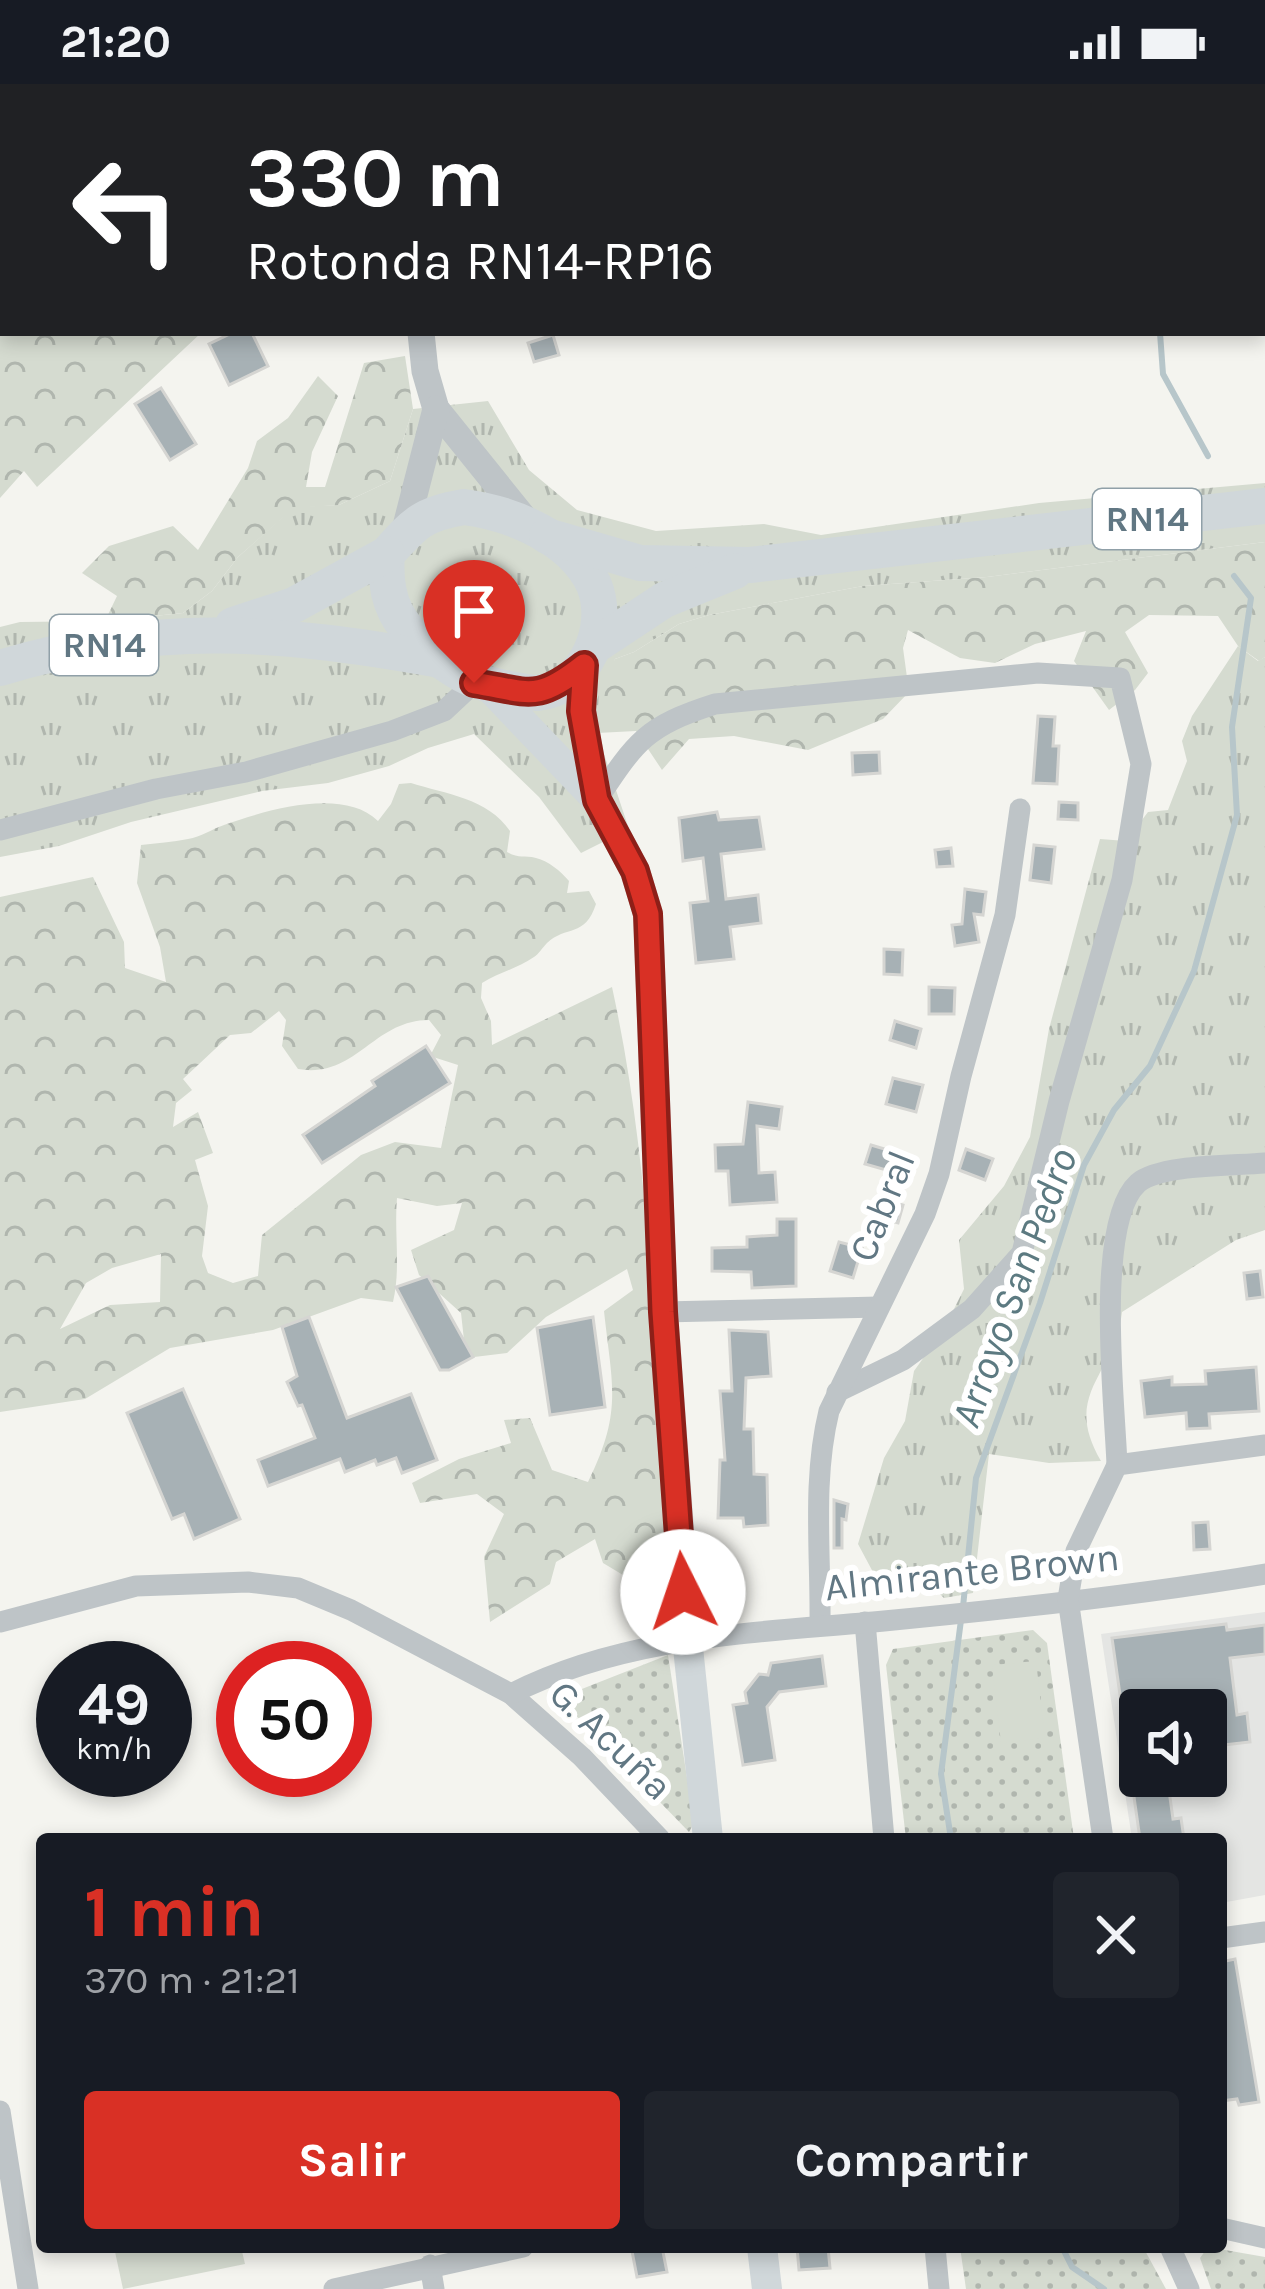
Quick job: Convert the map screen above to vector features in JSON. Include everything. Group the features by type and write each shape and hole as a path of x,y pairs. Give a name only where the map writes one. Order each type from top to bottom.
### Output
{"highway":[{"name":"RN14","path":"209,633 294,605 395,544 432,512 464,507 498,511 640,563 750,565 1265,506"},
{"path":"537,529 593,584 600,617 590,655"},
{"name":"RN14","path":"395,544 388,602 414,638 480,684 536,693 554,688 664,599 750,565"},
{"name":"RN14","path":"0,668 52,652 209,633 328,640 440,660"}],"main road":[{"path":"590,655 581,711 597,800"},
{"path":"480,684 597,800 635,871 648,914 663,1312 686,1638 708,1833"},
{"path":"763,2253 767,2289"}],"street":[{"path":"421,336 436,409 537,529"},
{"path":"395,544 436,409"},
{"path":"597,800 634,744 669,719 715,704 1038,673 1120,678 1142,764 1122,880 1059,1101 1022,1253 972,1309 903,1360 837,1393"},
{"path":"0,830 156,789 247,772 392,731 444,711 480,684"},
{"name":"Cabral","path":"820,1625 820,1444 837,1393 925,1214 939,1174 1005,916 1020,809"},
{"path":"1102,1833 1068,1599 1076,1551 1118,1465 1110,1262 1126,1201 1139,1183 1160,1173 1265,1163"},
{"path":"663,1312 879,1307"},
{"path":"1118,1465 1265,1445"},
{"name":"Almirante Brown","path":"511,1694 546,1676 686,1638 974,1612 1265,1574"},
{"name":"G. Acuña","path":"0,1622 136,1586 248,1582 298,1588 351,1610 511,1694 582,1757 654,1833"},
{"path":"865,1622 883,1833"},
{"path":"1227,1937 1265,1932"},
{"path":"0,2111 7,2210 28,2289"},
{"path":"1227,2229 1265,2238"},
{"path":"334,2289 492,2253"},
{"path":"936,2253 940,2289"},
{"path":"1173,2253 1189,2289"},
{"path":"430,2265 434,2289"}],"shaded area":[{"path":"1265,1612 1265,1895 1227,1902 1227,1833 1131,1833 1126,1797 1227,1797 1227,1689 1119,1689 1119,1753 1101,1634"}],"green space":[{"path":"0,336 198,336 37,487 24,471 0,498"},
{"path":"405,356 413,409 390,481 339,505 294,508 238,557 212,591 183,613 105,621 117,596 82,573 109,546 173,526 198,550 248,468 257,441 288,418 318,376 338,396 312,452 306,487 325,487 364,363"},
{"path":"488,401 529,470 577,510 656,531 764,524 821,535 1039,503 1265,483 1265,542 987,577 863,586 679,624 615,659 597,733 629,829 581,853 539,797 474,734 328,783 262,791 131,822 59,846 0,857 0,627 183,613 212,591 238,557 294,507 339,505 390,481 413,409"},
{"path":"1265,542 1265,657 1259,661 1238,646 1218,616 1149,615 1125,632 1148,673 1109,710 1074,661 1086,631 1035,644 995,663 960,658 908,630 903,648 909,692 883,719 808,750 734,736 689,739 662,770 636,731 597,733 599,688 615,659 679,624 709,615 863,586 987,577"},
{"path":"1238,646 1258,661 1265,657 1265,1230 1236,1240 1122,1312 1088,1401 1090,1438 1101,1461 1049,1463 989,1454 973,1593 944,1598 919,1574 874,1574 858,1544 884,1458 905,1421 914,1371 944,1329 964,1289 959,1240 1004,1186 1030,1137 1049,1029 1100,839 1126,841 1148,812 1168,810 1187,761 1182,741 1192,716"},
{"path":"411,783 478,804 510,831 507,852 550,864 569,881 567,893 589,891 596,904 581,927 554,938 528,961 482,983 481,998 491,1021 492,1045 612,987 637,1132 668,1576 628,1578 603,1563 595,1539 556,1562 550,1584 490,1622 484,1557 504,1514 477,1494 420,1503 412,1483 459,1459 511,1443 504,1420 530,1418 552,1470 588,1482 611,1416 604,1311 633,1290 627,1269 546,1317 507,1353 466,1358 461,1313 419,1275 411,1250 454,1230 462,1203 437,1206 397,1198 393,1302 361,1298 273,1330 170,1348 85,1399 0,1412 0,897 93,877 124,942 125,968 166,982 160,947 137,883 141,845 193,838 241,819 304,805 345,805 378,821 399,784","holes":["279,1011 286,1020 282,1046 298,1069 335,1066 393,1029 429,1020 441,1035 430,1056 458,1065 441,1148 395,1142 361,1155 262,1235 258,1276 233,1283 208,1273 202,1256 208,1206 195,1160 213,1153 198,1112 173,1127 176,1103 192,1090 183,1079 230,1035 251,1033","161,1254 160,1302 110,1305 60,1329 86,1283 112,1268"]},
{"path":"1033,1630 1047,1643 1073,1833 905,1833 886,1665 893,1649"},
{"path":"668,1655 694,1823 689,1832 559,1698"},
{"path":"1036,1661 1045,1738 1001,1743 992,1665"},
{"path":"1227,2250 1265,2257 1265,2289 1211,2289 1200,2258 1204,2253"},
{"path":"115,2253 242,2253 245,2264 123,2289"},
{"path":"961,2253 1146,2253 1166,2289 966,2289"}],"building":[{"path":"226,336 253,336 268,366 229,385 209,344"},
{"path":"553,336 559,355 534,362 528,343"},
{"path":"161,388 196,444 170,460 135,404"},
{"path":"1038,716 1055,717 1057,784 1033,783"},
{"path":"879,752 880,773 853,775 852,753"},
{"path":"1059,802 1078,803 1078,820 1058,819"},
{"path":"717,812 719,820 759,817 764,849 721,854 726,899 758,895 761,923 730,927 734,959 696,963 690,903 708,901 703,858 683,861 679,818"},
{"path":"1034,845 1055,847 1051,883 1030,880"},
{"path":"951,848 953,866 937,867 935,850"},
{"path":"965,889 986,892 983,915 974,914 979,942 955,946 952,925 962,924"},
{"path":"884,949 903,950 902,975 884,974"},
{"path":"929,987 955,988 954,1014 929,1014"},
{"path":"895,1021 921,1029 916,1048 890,1040"},
{"path":"426,1046 450,1083 322,1163 303,1135"},
{"path":"893,1078 923,1085 916,1112 886,1104"},
{"path":"748,1102 782,1107 779,1129 757,1126 759,1173 775,1172 777,1202 730,1205 728,1171 716,1171 715,1145 743,1144"},
{"path":"871,1145 898,1153 893,1172 865,1164"},
{"path":"966,1149 993,1159 985,1180 959,1170"},
{"path":"878,1198 903,1205 898,1223 874,1216"},
{"path":"777,1219 796,1219 796,1286 752,1288 751,1272 712,1271 712,1248 747,1247 747,1237 777,1235"},
{"path":"839,1242 862,1248 853,1278 830,1271"},
{"path":"1260,1271 1263,1297 1247,1299 1244,1273"},
{"path":"428,1276 473,1357 449,1370 440,1370 396,1287"},
{"path":"309,1317 347,1418 411,1394 437,1460 402,1473 396,1458 377,1465 375,1460 345,1472 340,1459 268,1486 258,1460 315,1438 287,1382 297,1376 282,1327"},
{"path":"593,1317 605,1407 550,1415 537,1328"},
{"path":"729,1330 768,1332 771,1376 746,1378 744,1429 753,1429 754,1474 767,1475 768,1525 744,1527 743,1518 718,1518 720,1460 725,1460 720,1391 732,1391"},
{"path":"1256,1367 1259,1411 1209,1414 1210,1428 1187,1429 1186,1413 1145,1417 1141,1381 1172,1377 1172,1385 1206,1384 1205,1371"},
{"path":"183,1389 240,1519 194,1539 184,1514 172,1519 127,1413"},
{"path":"834,1500 848,1504 846,1520 842,1519 842,1548 834,1548"},
{"path":"1208,1522 1210,1549 1194,1550 1193,1523"},
{"path":"1226,1624 1227,1630 1265,1625 1265,1654 1230,1658 1237,1715 1247,1713 1250,1742 1227,1745 1227,1689 1119,1689 1112,1638"},
{"path":"822,1656 826,1686 779,1692 767,1707 775,1760 743,1765 733,1705 747,1703 745,1692 759,1674 768,1675 771,1663"},
{"path":"1134,1797 1170,1797 1173,1819 1181,1818 1183,1833 1139,1833"},
{"path":"1235,1959 1259,2102 1239,2105 1237,2099 1227,2100 1227,1961"},
{"path":"632,2253 663,2253 667,2272 637,2277"},
{"path":"798,2253 829,2253 830,2268 799,2270"}],"waterway":[{"name":"Arroyo San Pedro","path":"1160,336 1163,374 1208,456"},
{"name":"Arroyo San Pedro","path":"963,1607 976,1478 1084,1165 1114,1110 1150,1066 1194,971 1237,815 1232,727 1251,598 1234,576"},
{"name":"Arroyo San Pedro","path":"950,1833 941,1774 961,1620"},
{"name":"Arroyo San Pedro","path":"1065,2253 1072,2267 1104,2289"}],"route":[{"path":"474,683 536,693 554,688 584,665 581,711 597,800 635,871 648,914 663,1312 683,1592"}]}
